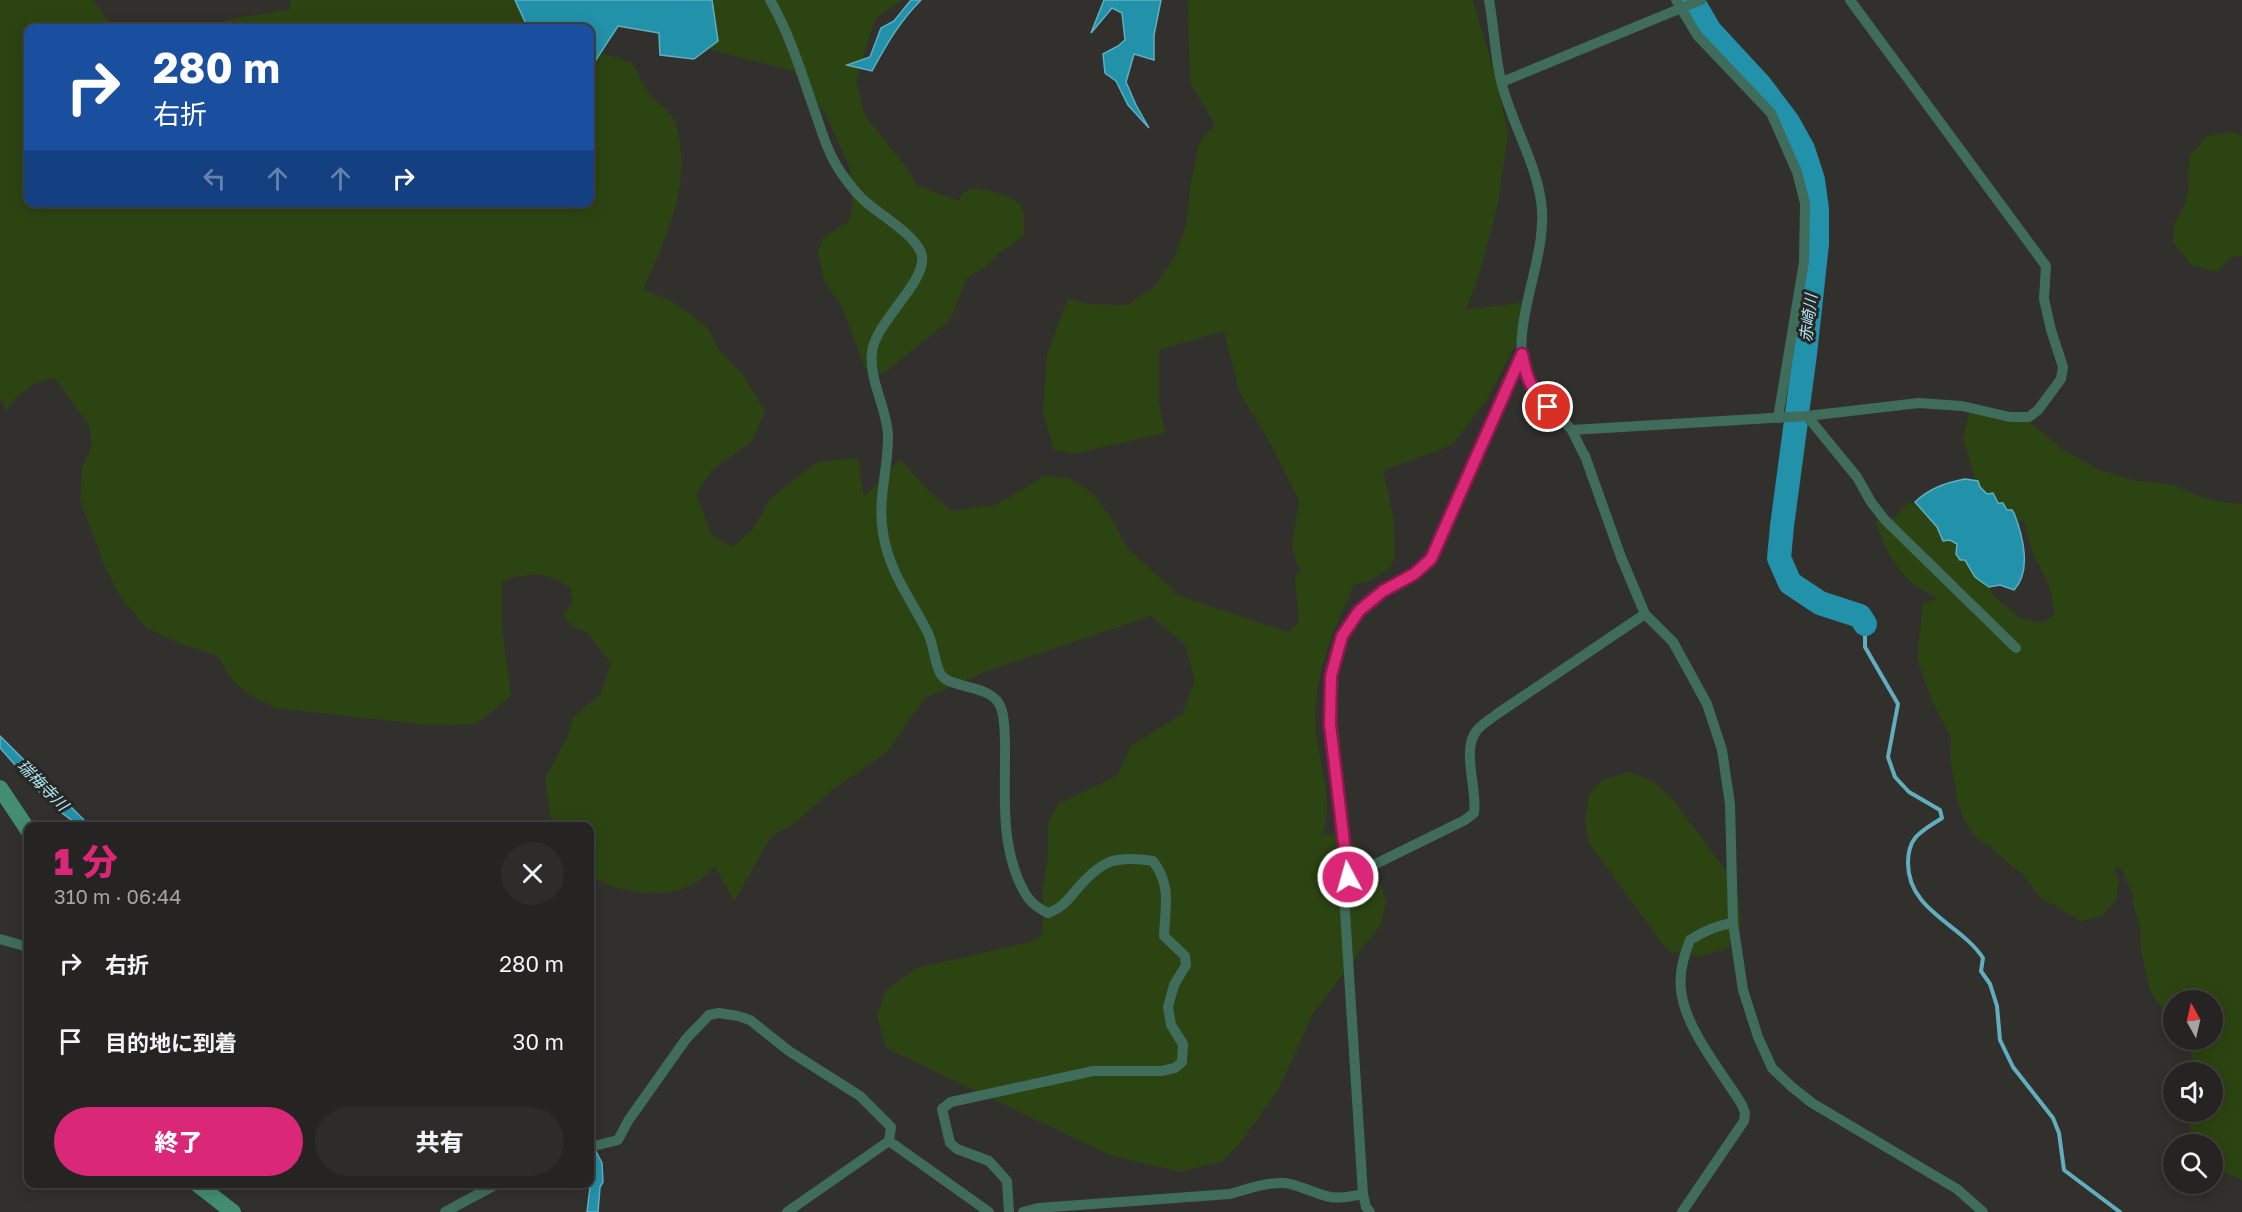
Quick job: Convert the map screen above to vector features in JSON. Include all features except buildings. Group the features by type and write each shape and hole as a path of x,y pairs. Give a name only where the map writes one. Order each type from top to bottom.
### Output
{"main road":[{"path":"0,788 24,824"},
{"path":"203,1188 233,1212"}],"street":[{"path":"770,0 797,61 825,143 840,172 864,201 909,237 922,253 922,263 908,294 884,324 872,349 872,364 879,402 885,412 888,435 881,496 883,533 888,555 903,592 929,635 940,675 948,681 972,687 992,696 1001,706 1005,744 1004,825 1011,861 1024,893 1034,906 1048,913 1061,908 1087,877 1104,864 1127,857 1153,861 1162,873 1166,893 1164,936 1185,956 1186,965 1174,985 1168,1007 1171,1024 1183,1044 1182,1062 1175,1068 1161,1071 1093,1071 951,1102 942,1109 950,1143 957,1149 989,1161 1007,1181 1009,1212"},
{"path":"1489,0 1502,82 1536,183 1542,210 1540,249 1523,326 1522,354 1526,378 1536,396 1572,429 1576,443 1585,456 1645,614 1672,642 1707,704 1722,750 1730,804 1734,923 1743,990 1758,1037 1772,1068 1812,1103 1947,1184 1983,1212"},
{"path":"1502,82 1678,4 1701,0"},
{"path":"1572,429 1807,416 1919,403 1962,406 2010,417 2029,417 2038,410 2061,379 2063,367 2044,299 2046,266 1851,0"},
{"path":"1678,4 1696,35 1771,113 1797,172 1805,203 1804,262 1778,418"},
{"path":"1348,877 1330,724 1331,676 1342,636 1359,611 1383,591 1414,574 1431,559 1522,354"},
{"path":"1807,416 1857,477 1871,502 1885,520 2016,648"},
{"path":"1370,1212 1366,1207 1363,1194 1343,880 1466,820 1474,813 1470,756 1471,740 1478,730 1497,714 1645,614"},
{"path":"1682,1212 1744,1121 1745,1113 1742,1105 1696,1032 1685,1007 1681,990 1681,976 1690,940 1700,933 1734,923"},
{"path":"0,939 24,946"},
{"path":"594,1146 618,1140 628,1121 686,1039 709,1015 719,1013 750,1020 789,1051 860,1096 891,1127 889,1141 787,1212"},
{"path":"889,1141 989,1212"},
{"path":"1023,1212 1038,1208 1230,1194 1254,1186 1273,1184 1286,1184 1331,1197 1344,1198 1363,1194"},
{"path":"445,1212 490,1188"}],"green space":[{"path":"0,0 93,0 110,24 24,24 24,207 594,207 594,50 632,63 650,95 673,118 680,143 680,186 675,207 661,249 643,289 675,303 707,327 719,350 743,375 765,411 752,441 712,470 696,494 712,536 733,547 754,528 769,501 818,462 858,458 864,497 900,459 951,511 996,505 1044,476 1069,478 1092,493 1112,518 1127,548 1175,591 1174,594 1288,632 1299,622 1295,577 1302,571 1297,564 1292,545 1299,500 1273,448 1240,393 1224,331 1159,350 1159,403 1165,433 1072,454 1054,449 1043,413 1047,355 1068,298 1088,304 1127,305 1156,285 1175,256 1187,222 1190,188 1199,143 1215,124 1190,82 1188,0 1473,0 1494,71 1508,133 1498,203 1480,272 1466,310 1524,302 1519,338 1488,398 1452,445 1383,471 1394,520 1395,558 1389,569 1365,583 1355,583 1334,631 1323,664 1316,698 1316,730 1327,807 1322,835 1329,834 1352,841 1381,885 1386,902 1381,924 1313,1014 1279,1088 1241,1142 1223,1161 1180,1172 1110,1155 886,1048 877,1016 886,991 916,968 1031,942 1043,934 1043,889 1048,859 1048,824 1058,804 1117,776 1131,746 1182,714 1195,681 1185,645 1151,616 987,671 925,698 888,751 831,791 792,825 771,836 734,902 715,866 702,878 682,889 655,893 626,890 594,878 594,822 551,822 545,778 567,738 574,716 600,695 611,664 587,632 572,627 563,615 573,601 570,587 552,578 537,575 502,581 502,627 511,696 476,724 428,725 276,708 248,694 231,679 218,656 179,643 148,629 120,597 103,562 80,500 82,468 92,445 89,426 55,378 27,388 6,410 0,398"},
{"path":"290,0 538,0 547,24 217,24 231,19 291,9"},
{"path":"672,0 902,0 875,19 856,80 865,116 907,168 918,186 959,201 967,190 987,190 1012,199 1023,209 1024,235 997,255 987,266 967,278 950,320 883,374 865,368 842,307 824,280 818,251 824,237 849,221 853,202 850,168 824,112 793,71 689,44"},
{"path":"2233,132 2242,136 2242,256 2232,257 2217,272 2191,265 2173,242 2174,224 2184,207 2189,189 2188,173 2191,154 2208,136"},
{"path":"1983,407 2004,410 2025,419 2064,450 2099,470 2137,481 2174,485 2199,496 2242,504 2242,1180 2223,1172 2223,1134 2192,1134 2190,1126 2190,1122 2223,1122 2223,1062 2192,1062 2190,1050 2223,1050 2223,990 2163,990 2163,1010 2150,991 2141,950 2141,930 2132,901 2134,897 2121,868 2114,867 2119,881 2116,900 2101,916 2081,921 2041,898 2018,869 2012,867 1992,848 1978,840 1963,818 1950,757 1951,737 1932,701 1917,659 1923,603 1937,599 1916,586 1900,571 1886,548 1875,522 1896,516 1907,503 1924,502 1981,571 1994,596 2020,618 2041,623 2054,616 2049,587 2030,544 2024,521 2008,520 1980,495 1963,438 1970,410"},
{"path":"1629,772 1653,781 1673,800 1732,879 1738,896 1741,921 1737,939 1725,949 1702,956 1668,951 1589,843 1585,818 1589,794 1603,780"}],"water":[{"path":"515,0 712,0 718,41 694,59 660,55 659,33 618,26 594,63 594,24 526,24"},
{"path":"911,0 921,0 906,16 872,71 847,65 870,57 881,28 894,21"},
{"path":"1104,0 1161,0 1154,35 1154,60 1134,54 1126,82 1149,128 1128,105 1116,81 1105,73 1103,54 1125,40 1122,13 1112,8 1091,33"},
{"path":"1965,479 1978,481 1987,494 1993,493 1998,503 2003,503 2007,510 2012,510 2014,513 2023,542 2024,563 2020,582 2014,590 2000,585 1989,587 1975,577 1965,560 1960,560 1956,554 1957,544 1950,540 1943,541 1937,527 1915,502 1938,487"},
{"name":"瑞梅寺川","path":"0,736 87,822 75,822 59,811 0,748"},
{"path":"594,1148 602,1163 603,1182 600,1187 598,1212 587,1212 590,1188 594,1188"}],"waterway":[{"name":"赤崎川","path":"1692,0 1710,31 1760,85 1788,122 1803,149 1813,180 1817,209 1817,244 1779,558 1790,583 1820,603 1860,616 1865,624"},
{"path":"1865,624 1865,647 1898,704 1888,757 1895,777 1909,792 1940,810 1942,818 1913,840 1908,863 1910,879 1926,905 1973,946 1983,958 1981,971 1990,984 1997,1006 2000,1040 2013,1067 2053,1118 2059,1133 2064,1170 2120,1212"}],"route":[{"path":"1348,877 1330,724 1331,676 1342,636 1359,611 1383,591 1414,574 1431,559 1522,354 1526,378 1536,396 1548,407"}]}
